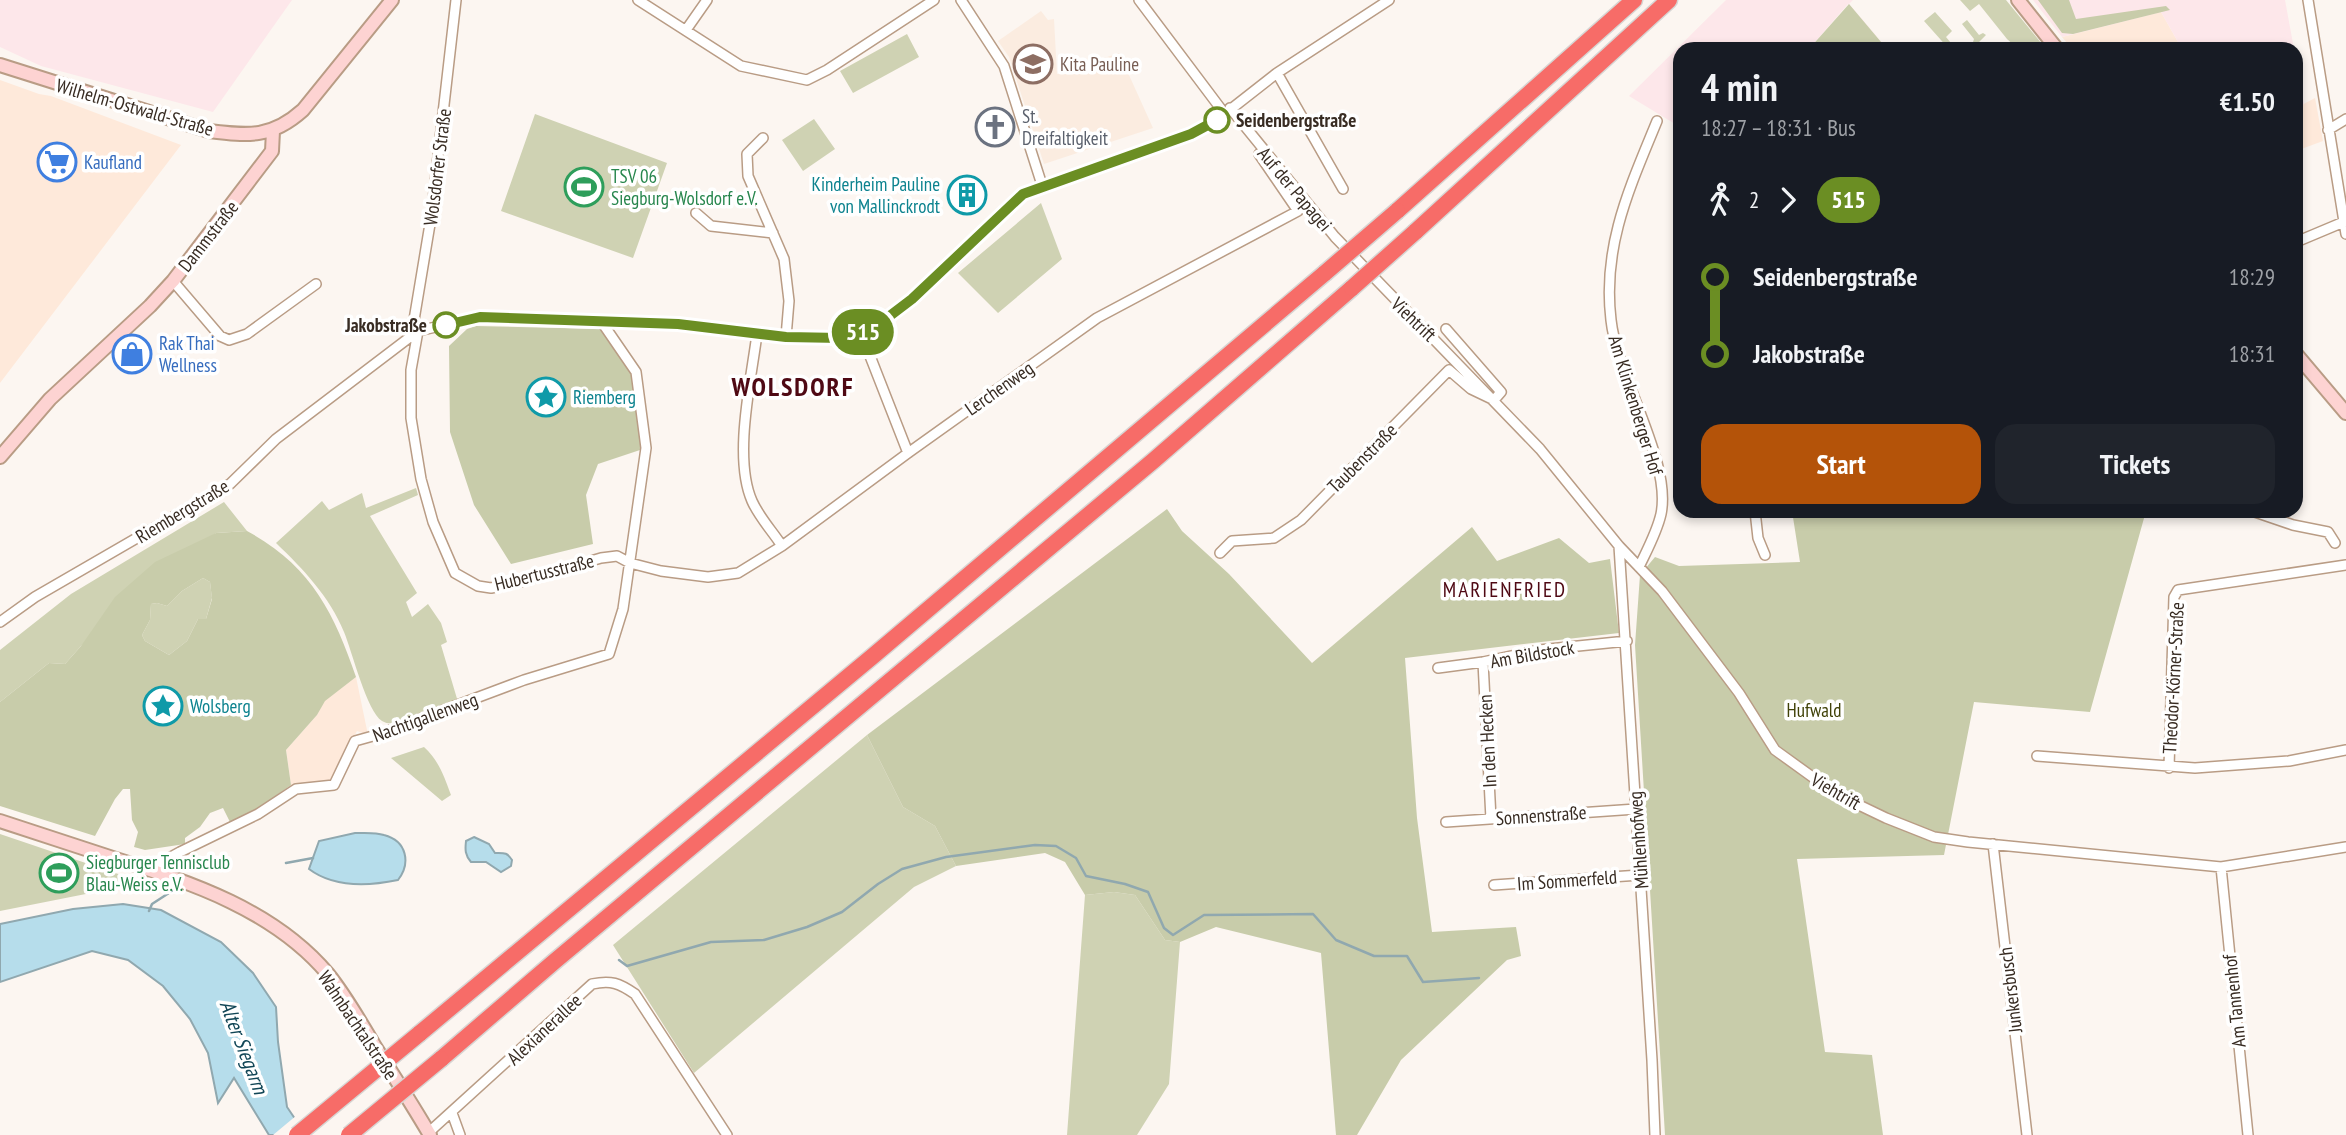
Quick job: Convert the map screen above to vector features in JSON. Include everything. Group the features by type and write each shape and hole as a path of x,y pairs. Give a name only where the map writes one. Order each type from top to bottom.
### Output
{"highway":[{"path":"297,1135 873,656 1325,273 1634,0"},
{"path":"349,1135 1153,461 1415,232 1670,0"}],"street":[{"path":"273,131 303,110 392,0"},
{"name":"Wolsdorfer Straße","path":"418,331 413,326 434,193 456,0"},
{"path":"638,0 741,66 807,80 827,70 934,0"},
{"path":"686,30 707,0"},
{"path":"961,0 1004,66 1042,185"},
{"path":"418,331 480,317 678,324 786,337 841,338 861,333 912,299 1023,194 1191,134 1277,73 1389,0"},
{"path":"2018,0 2051,42"},
{"path":"2308,0 2346,234"},
{"name":"Auf der Papagei","path":"1143,2 1227,111 1335,237"},
{"name":"Wilhelm-Ostwald-Straße","path":"0,65 209,131 240,135 273,131"},
{"path":"1277,73 1343,189"},
{"path":"2328,130 2346,119"},
{"name":"Am Klinkenberger Hof","path":"1639,567 1661,512 1661,490 1658,466 1616,347 1611,320 1609,272 1613,239 1657,121"},
{"name":"Dammstraße","path":"0,457 50,399 150,306 173,281 272,150 273,131"},
{"path":"763,138 747,154 748,176 784,259 789,301 786,337"},
{"name":"Lerchenweg","path":"630,563 661,571 708,577 738,573 782,546 1097,318 1298,211 1255,147 1257,143"},
{"path":"696,213 711,226 773,233"},
{"path":"2303,239 2345,222"},
{"name":"Viehtrift","path":"1335,237 1540,449 1619,546 1662,591 1707,650 1776,750 1791,764 1836,794 1934,837 1993,844 2221,867 2346,847"},
{"path":"173,281 220,336 229,340 247,334 316,284"},
{"path":"601,321 636,372 646,448 630,563"},
{"name":"Viehtrift","path":"1446,329 1501,392 1494,400"},
{"name":"Hubertusstraße","path":"418,331 411,370 411,418 421,479 433,523 455,573 478,586 491,588 601,558 617,556 630,563"},
{"name":"Riembergstraße","path":"0,622 35,597 230,484 275,439 418,331"},
{"path":"861,333 908,453"},
{"path":"757,334 743,466 752,502 782,546"},
{"path":"2303,362 2346,413"},
{"name":"Taubenstraße","path":"1220,553 1232,541 1275,538 1301,520 1449,370 1471,388 1494,400"},
{"path":"1756,518 1758,538 1765,555"},
{"path":"2272,518 2328,532 2335,543"},
{"name":"Mühlenhofweg","path":"1619,546 1653,1060 1655,1135"},
{"name":"Nachtigallenweg","path":"149,869 258,814 296,789 334,785 355,741 524,680 609,654 623,609 630,563"},
{"name":"Theodor-Körner-Straße","path":"2169,768 2174,597 2178,590 2346,565"},
{"name":"Am Bildstock","path":"1438,668 1483,663 1539,650 1627,641"},
{"name":"In den Hecken","path":"1483,663 1491,819"},
{"path":"2037,756 2195,768 2289,761 2346,750"},
{"name":"Sonnenstraße","path":"1446,822 1636,809"},
{"name":"Wahnbachtalstraße","path":"0,821 149,869 238,904 266,920 297,944 327,973 429,1134"},
{"name":"Junkersbusch","path":"1993,844 2027,1135"},
{"name":"Am Tannenhof","path":"2221,867 2248,1135"},
{"name":"Im Sommerfeld","path":"1494,885 1640,875"},
{"name":"Alexianerallee","path":"429,1134 592,984 608,981 620,984 635,994 727,1135"},
{"path":"452,1114 460,1135"}],"shaded area":[{"path":"0,0 292,0 213,112 41,66 0,47"},
{"path":"1726,0 1853,0 1849,4 1882,42 1848,4 1815,42 1684,42"},
{"path":"2033,0 2285,0 2293,42 2178,42 2161,12 2062,37"},
{"path":"1041,11 1048,20 1054,19 1057,74 1119,53 1153,128 1044,164 1009,57 998,41"},
{"path":"2161,12 2178,42 2066,42 2062,37"},
{"path":"1673,52 1673,123 1629,96"},
{"path":"0,80 51,96 181,145 0,383"},
{"path":"2315,98 2323,141 2303,148 2303,104"},
{"path":"356,677 368,735 357,731 329,783 291,785 286,750 317,715 324,701"}],"green space":[{"path":"1960,0 2006,0 2040,42 2010,42 1979,4 1970,11"},
{"path":"2038,0 2069,0 2076,19 2166,6 2170,10 2073,34 2062,33"},
{"path":"1849,4 1881,42 1815,42"},
{"path":"1935,12 1952,31 1946,37 1950,42 1943,42 1924,21"},
{"path":"1967,20 1979,35 1986,35 1979,42 1973,42 1974,39 1962,24"},
{"path":"907,34 919,57 853,93 840,71"},
{"name":"TSV 06 Siegburg-Wolsdorf e.V.","path":"535,114 667,163 633,258 501,211"},
{"path":"814,119 835,149 803,171 782,140"},
{"path":"1041,203 1062,259 998,313 958,273"},
{"path":"476,326 601,329 631,373 643,449 598,464 586,495 593,544 511,564 474,505 450,432 449,346 467,329"},
{"path":"416,488 418,495 370,516 417,593 406,602 412,617 428,604 441,623 447,642 441,645 458,702 408,721 389,723 382,721 371,706 344,632 331,607 306,573 276,543 322,501 329,510 362,493 366,508"},
{"path":"224,502 247,531 216,533 81,646 65,664 49,663 0,702 0,650 71,594"},
{"path":"1167,509 1182,531 1229,574 1312,663 1472,527 1497,561 1559,538 1589,563 1610,559 1619,633 1405,658 1417,818 1432,932 1516,927 1521,956 1507,960 1401,1060 1357,1135 1336,1135 1321,953 1216,927 1180,942 1165,940 1135,895 1114,892 1085,895 1065,862 1045,853 956,866 935,826 903,807 867,735"},
{"name":"Hufwald","path":"1793,518 2144,518 2090,712 1974,702 1944,855 1797,859 1825,1052 1872,1055 1883,1135 1665,1135 1635,645 1640,575 1655,557 1679,566 1800,562"},
{"path":"247,531 288,559 317,592 328,611 356,677 325,701 317,715 286,750 291,785 256,810 230,822 223,808 210,813 200,827 185,838 185,844 145,850 134,847 138,832 132,820 130,789 123,789 115,799 95,836 0,806 0,702 49,663 65,664 115,597 155,562 216,533","holes":["203,578 210,582 212,599 206,619 198,619 187,641 169,655 145,641 142,635 150,620 151,604 167,606 182,591"]},
{"path":"203,578 210,582 212,598 206,619 198,619 187,641 169,655 145,641 142,635 150,620 151,604 167,606 182,591"},
{"path":"867,735 903,807 935,826 956,866 914,887 694,1073 613,945"},
{"path":"424,747 437,763 451,795 442,801 391,758"},
{"name":"Siegburger Tennisclub Blau-Weiss e.V.","path":"0,834 124,876 121,887 0,911"},
{"path":"1114,892 1135,895 1165,940 1180,942 1169,1084 1137,1135 1067,1135 1085,895"}],"water":[{"path":"355,833 381,834 398,842 404,853 405,867 398,880 352,884 329,880 309,869 319,841"},
{"path":"474,837 489,844 495,853 508,856 512,860 511,866 501,872 486,862 471,862 466,852 466,841"},
{"name":"Alter Siegarm","path":"123,904 161,910 221,942 253,973 276,1007 287,1107 306,1135 269,1135 234,1078 218,1103 208,1053 190,1019 163,986 128,960 92,951 0,982 0,924 73,909"}],"pier":[{"path":"297,1115 310,1135 273,1135"}],"waterway":[{"path":"619,960 627,966 711,942 764,940 807,927 842,912 902,869 946,857 1035,845 1056,846 1076,858 1086,876 1148,892 1164,928 1173,935 1204,915 1313,914 1336,940 1374,956 1407,956 1423,982 1479,978"},
{"path":"286,863 313,858"},
{"path":"149,911 152,904 172,891"}],"bus line":[{"name":"515","path":"446,325 480,317 678,324 786,337 841,338 861,333 912,299 1023,194 1191,134 1217,120"}],"place":[{"name":"Kita Pauline","path":"1033,64"},
{"name":"Seidenbergstraße","path":"1217,120"},
{"name":"St. Dreifaltigkeit","path":"995,127"},
{"name":"Kaufland","path":"57,162"},
{"name":"TSV 06 Siegburg-Wolsdorf e.V.","path":"584,187"},
{"name":"Kinderheim Pauline von Mallinckrodt","path":"967,195"},
{"name":"Jakobstraße","path":"446,325"},
{"name":"Rak Thai Wellness","path":"132,354"},
{"name":"Riemberg","path":"546,397"},
{"name":"Wolsberg","path":"163,706"},
{"name":"Siegburger Tennisclub Blau-Weiss e.V.","path":"59,873"}],"district":[{"name":"WOLSDORF","path":"793,386"},
{"name":"MARIENFRIED","path":"1505,589"}]}
